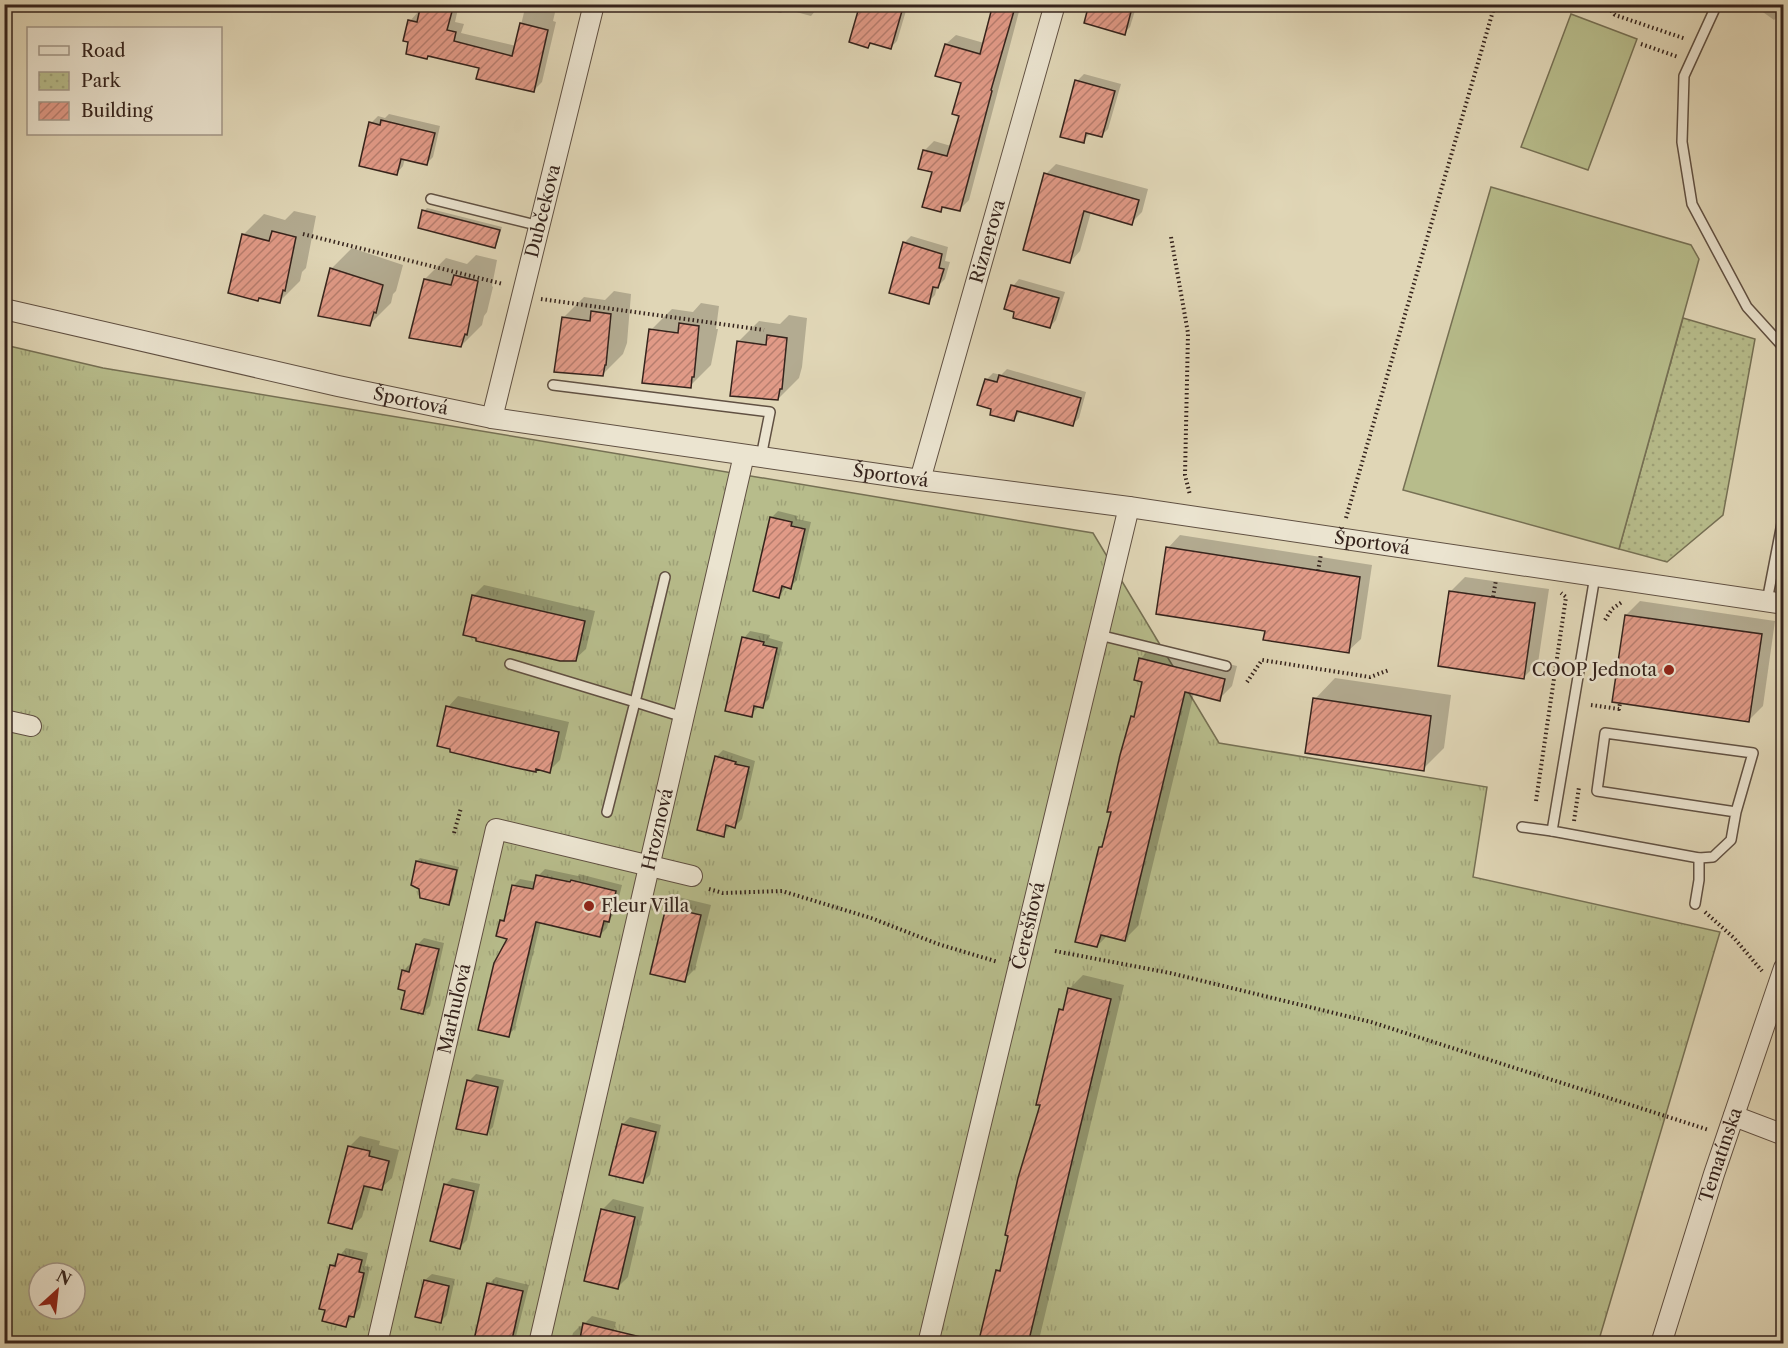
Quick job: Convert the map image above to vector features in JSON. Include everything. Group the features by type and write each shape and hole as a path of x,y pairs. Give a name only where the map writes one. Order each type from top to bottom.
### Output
{"street":[{"name":"Dubčekova","path":"492,418 594,4"},
{"name":"Riznerova","path":"920,480 1055,4"},
{"name":"Športová","path":"4,309 338,387 492,418 920,480 1129,507 1775,603"},
{"name":"Hroznová","path":"539,1344 683,717 752,456"},
{"name":"Čerešňová","path":"928,1344 1129,507"},
{"path":"4,720 31,726"},
{"name":"Marhuľová","path":"377,1344 496,829 649,866"},
{"path":"649,866 696,882"},
{"name":"Tematínska","path":"1661,1344 1714,1174 1773,1010 1776,989 1784,968"},
{"path":"1734,1116 1784,1135"}],"lane":[{"path":"1716,4 1684,76 1682,142 1692,204 1747,308 1784,348"},
{"path":"431,199 540,226"},
{"path":"553,385 770,412 752,456"},
{"path":"1775,603 1784,513"},
{"path":"1552,831 1595,576"},
{"path":"607,812 665,577"},
{"path":"1099,635 1226,666"},
{"path":"510,664 683,717"},
{"path":"1522,827 1699,858 1713,857 1731,840 1736,812 1753,753 1605,733 1597,791 1736,812"},
{"path":"1695,904 1699,858"}],"path":[{"path":"1345,524 1495,4"},
{"path":"1605,4 1615,15 1698,44"},
{"path":"1641,44 1690,62"},
{"path":"303,234 523,293 764,330"},
{"path":"1171,237 1188,333 1185,475 1192,503 1190,516"},
{"path":"1536,801 1566,597 1557,590"},
{"path":"1603,624 1612,609 1626,600"},
{"path":"1247,682 1262,660 1370,676 1389,669"},
{"path":"1590,716 1591,705 1619,709 1620,704"},
{"path":"1572,834 1581,775"},
{"path":"454,833 461,808"},
{"path":"696,882 723,893 782,891 871,918 938,944 1018,969"},
{"path":"1695,904 1734,938 1776,989"},
{"path":"1055,951 1170,974 1371,1022 1716,1132"}],"green space":[{"path":"1571,14 1637,39 1588,170 1521,147"},
{"path":"1491,187 1691,245 1699,259 1619,549 1403,490"},
{"path":"1683,318 1755,339 1723,515 1667,562 1619,549"},
{"path":"5,345 103,368 1093,533 1219,743 1487,787 1473,877 1720,932 1598,1343 5,1344"}],"building":[{"path":"421,4 454,4 447,30 456,32 454,41 512,56 520,23 548,30 534,92 476,79 479,68 428,56 427,59 406,54 408,42 403,41 408,20 417,22"},
{"path":"860,4 904,4 891,49 870,43 868,48 849,42"},
{"path":"993,4 1016,4 960,211 942,207 941,212 922,207 932,172 918,169 923,150 947,156 959,116 952,114 961,83 935,76 945,44 980,54"},
{"path":"1089,4 1133,4 1125,35 1084,23"},
{"path":"1075,80 1115,91 1102,137 1086,133 1084,143 1060,137"},
{"path":"381,120 435,133 427,165 401,159 397,175 359,166 369,122 380,125"},
{"path":"1044,173 1139,200 1132,225 1084,211 1070,263 1023,250"},
{"path":"422,210 500,230 495,248 418,228"},
{"path":"272,231 296,237 285,291 283,290 280,303 259,298 258,301 228,293 242,234 269,241"},
{"path":"903,242 942,254 939,268 944,269 938,288 933,287 929,304 889,293"},
{"path":"330,268 383,285 370,326 318,316"},
{"path":"454,275 478,281 467,335 465,334 461,347 409,338 424,279 451,285"},
{"path":"1011,285 1059,298 1050,328 1013,318 1014,312 1004,309"},
{"path":"591,311 611,314 603,376 554,372 562,317 590,321"},
{"path":"679,323 699,326 691,388 642,383 649,329 678,333"},
{"path":"767,335 787,338 782,389 780,389 778,400 730,396 737,341 766,345"},
{"path":"999,375 1081,398 1073,426 1017,411 1014,421 990,415 991,409 977,405 985,379 997,382"},
{"path":"770,517 792,522 791,526 805,529 791,589 782,586 779,598 753,591"},
{"path":"1166,547 1360,577 1349,653 1263,640 1265,631 1156,614"},
{"path":"1449,591 1535,603 1524,679 1438,666"},
{"path":"472,595 585,621 576,661 560,661 476,641 476,638 463,635"},
{"path":"1625,615 1762,634 1749,722 1612,702"},
{"path":"742,637 764,642 763,645 777,648 763,708 754,706 752,717 725,711"},
{"path":"1139,658 1225,679 1220,701 1185,692 1125,941 1101,935 1097,947 1075,942 1099,847 1102,847 1111,812 1107,812 1120,755 1131,716 1134,717 1142,682 1134,680"},
{"path":"1313,698 1431,716 1424,771 1305,753"},
{"path":"446,706 559,732 550,773 512,767 450,752 450,749 437,746"},
{"path":"715,756 749,767 735,828 726,825 724,837 697,830"},
{"path":"416,861 457,870 449,905 420,898 419,889 411,885"},
{"path":"536,875 570,882 571,880 616,891 609,922 604,921 600,937 536,922 509,1037 478,1030 494,963 507,939 496,936 500,920 504,921 512,885 533,889"},
{"path":"666,907 701,915 685,982 650,974"},
{"path":"416,944 439,949 423,1014 401,1009 405,991 398,989 402,970 409,972"},
{"path":"1068,988 1111,999 1028,1344 978,1344 996,1270 1000,1271 1008,1236 1005,1235 1018,1178 1040,1105 1036,1105 1059,1009 1063,1010"},
{"path":"467,1080 498,1087 487,1135 456,1129"},
{"path":"622,1124 656,1132 643,1183 609,1175"},
{"path":"348,1146 370,1151 369,1156 389,1161 382,1190 364,1186 352,1229 328,1223"},
{"path":"444,1184 474,1191 460,1249 430,1241"},
{"path":"601,1209 635,1217 618,1289 584,1281"},
{"path":"338,1254 362,1260 359,1272 364,1273 354,1317 349,1316 346,1327 322,1321 325,1310 319,1309 330,1265 335,1266"},
{"path":"424,1280 449,1286 441,1323 415,1317"},
{"path":"487,1283 523,1291 511,1344 473,1344"},
{"path":"583,1323 641,1337 640,1344 579,1344"}],"place":[{"name":"COOP Jednota","path":"1669,670"},
{"name":"Fleur Villa","path":"589,906"}]}
